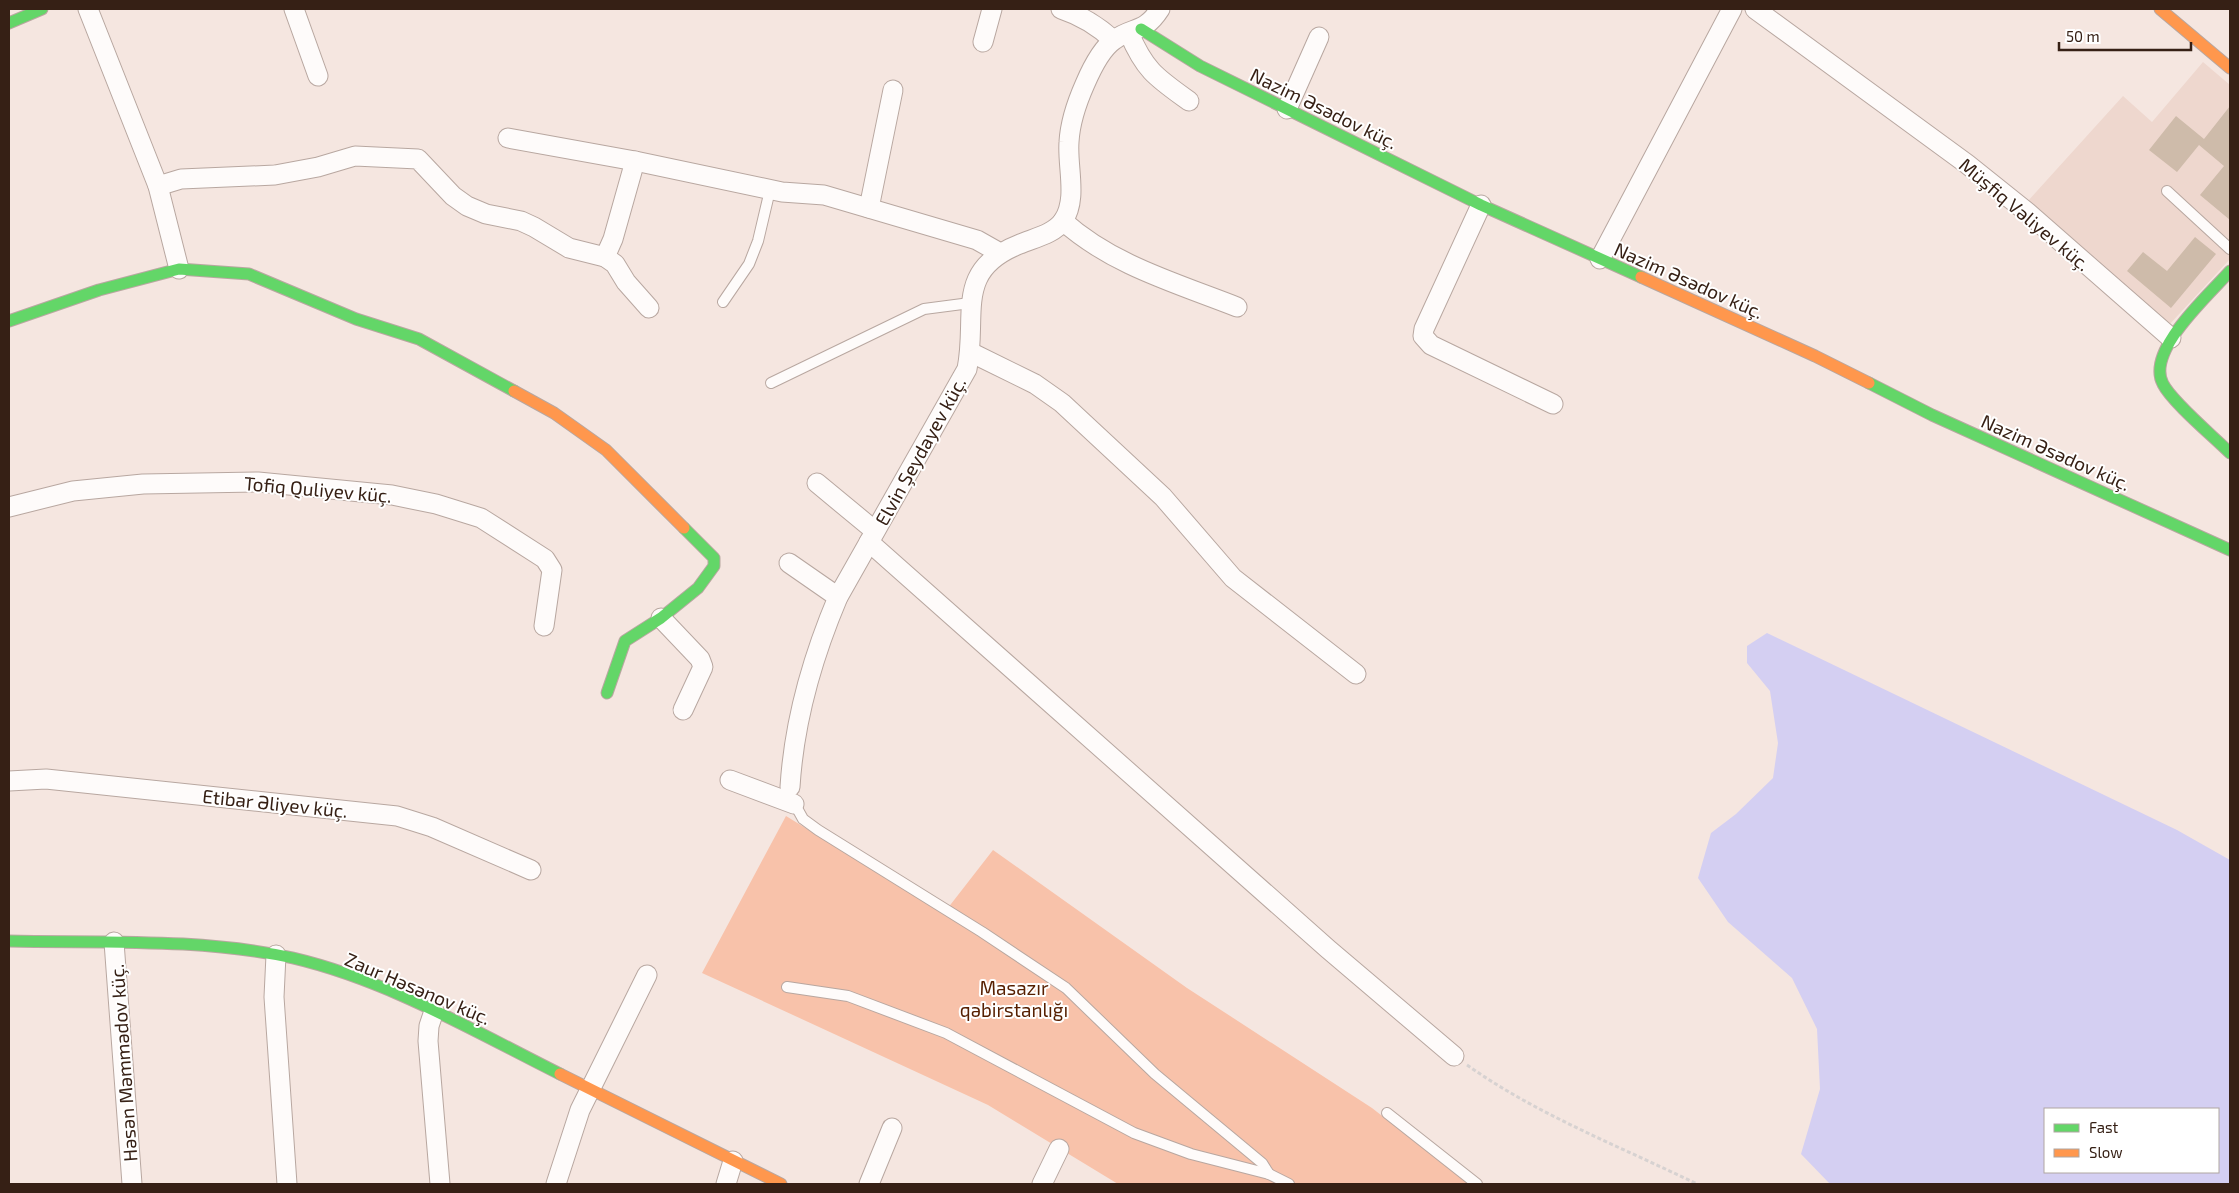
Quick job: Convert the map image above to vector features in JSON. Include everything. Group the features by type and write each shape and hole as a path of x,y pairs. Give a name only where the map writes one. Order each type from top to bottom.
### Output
{"street":[{"path":"9,23 42,9"},
{"path":"88,9 158,186 179,269"},
{"path":"294,9 318,76"},
{"path":"983,42 992,9"},
{"path":"1061,9 1097,25 1128,34 1139,57 1153,75 1189,102"},
{"path":"1160,9 1153,19 1128,34 1097,60 1076,110 1069,143 1071,189 1063,221 1083,239 1130,266 1237,307"},
{"path":"1600,259 1732,9"},
{"name":"Müşfiq Vəliyev küç.","path":"1755,9 1982,176 2027,212 2171,338"},
{"path":"2160,9 2230,68"},
{"name":"Nazim Əsədov küç.","path":"1128,34 1200,66 1481,205 1815,356 1932,415 2230,550"},
{"path":"1287,110 1318,37"},
{"path":"869,208 894,90"},
{"path":"508,138 635,161 770,190 824,195 977,240 1000,253"},
{"path":"158,186 181,179 275,175 318,167 355,156 418,159 453,196 468,206 486,214 521,221 569,248 604,257 615,264 626,282 649,308"},
{"path":"604,257 613,239 635,161"},
{"path":"1481,205 1424,329 1424,336 1430,345 1553,404"},
{"name":"Elvin Şeydayev küç.","path":"792,795 807,688 838,597 967,368 970,352 970,303 976,279 1000,253 1054,231 1063,221"},
{"path":"9,320 99,290 179,269 249,274 356,319 419,339 554,413 606,450 714,558 714,566 698,588 662,618 634,634 626,641 607,693"},
{"path":"2230,271 2171,338 2164,349 2158,366 2161,383 2230,453"},
{"path":"970,352 1035,384 1062,402 1163,497 1233,578 1356,674"},
{"name":"Tofiq Quliyev küç.","path":"9,507 73,491 143,484 258,482 392,494 436,504 482,518 545,559 552,570 544,626"},
{"path":"817,483 872,536 1328,949 1454,1056"},
{"path":"789,563 838,597"},
{"path":"662,618 700,659 703,667 683,710"},
{"name":"Etibar Əliyev küç.","path":"9,781 46,779 397,816 432,827 531,870"},
{"path":"730,780 792,795"},
{"name":"Zaur Həsənov küç.","path":"9,941 114,942 220,947 276,955 310,963 349,976 434,1011 781,1184"},
{"name":"Həsən Məmmədov küç.","path":"114,942 132,1184"},
{"path":"276,955 274,997 288,1184"},
{"path":"556,1184 574,1127 590,1088 647,975"},
{"path":"434,1011 429,1026 428,1041 440,1184"},
{"path":"869,1184 892,1128"},
{"path":"1042,1184 1059,1149"},
{"path":"726,1184 732,1161"}],"lane":[{"path":"724,302 749,264 758,241 770,190"},
{"path":"2167,191 2230,250"},
{"path":"771,383 924,309 970,303"},
{"path":"792,795 803,819 818,830 982,932 1066,988 1155,1074 1262,1163 1269,1174"},
{"path":"787,987 848,996 946,1033 1134,1133 1191,1154 1269,1174 1289,1184"},
{"path":"1386,1113 1477,1184"}],"path":[{"path":"1454,1056 1503,1090 1548,1115 1697,1184"}],"shaded area":[{"path":"2203,62 2230,85 2230,259 2169,325 2028,201 2123,96 2152,122"},
{"path":"1767,633 2177,830 2230,860 2230,1184 1830,1184 1801,1154 1820,1089 1817,1029 1792,978 1728,922 1698,878 1711,833 1736,814 1773,778 1778,743 1770,691 1747,663 1747,646"}],"green space":[{"name":"Masazır qəbirstanlığı","path":"786,816 944,913 993,850 1187,988 1372,1108 1469,1184 1118,1184 988,1105 702,973"}],"building":[{"path":"2230,106 2230,220 2200,195 2224,166 2199,145 2177,172 2149,150 2176,116 2204,139"},
{"path":"2195,237 2216,254 2171,308 2127,271 2143,252 2167,271"}],"traffic: fast":[{"path":"9,23 42,9"},
{"path":"1141,29 1200,66 1481,205 1641,277"},
{"path":"9,321 99,290 179,269 249,274 356,319 419,339 514,391"},
{"path":"2230,271 2182,324 2163,356 2160,371 2163,384 2175,400 2230,453"},
{"path":"1869,383 1932,415 2230,550"},
{"path":"607,693 625,641 661,618 698,588 714,566 714,558 684,528"},
{"path":"9,941 187,944 223,947 293,958 362,979 396,993 463,1024 560,1074"}],"traffic: slow":[{"path":"2160,9 2230,68"},
{"path":"1641,277 1815,356 1869,383"},
{"path":"514,391 554,413 606,450 684,528"},
{"path":"560,1074 781,1184"}]}
